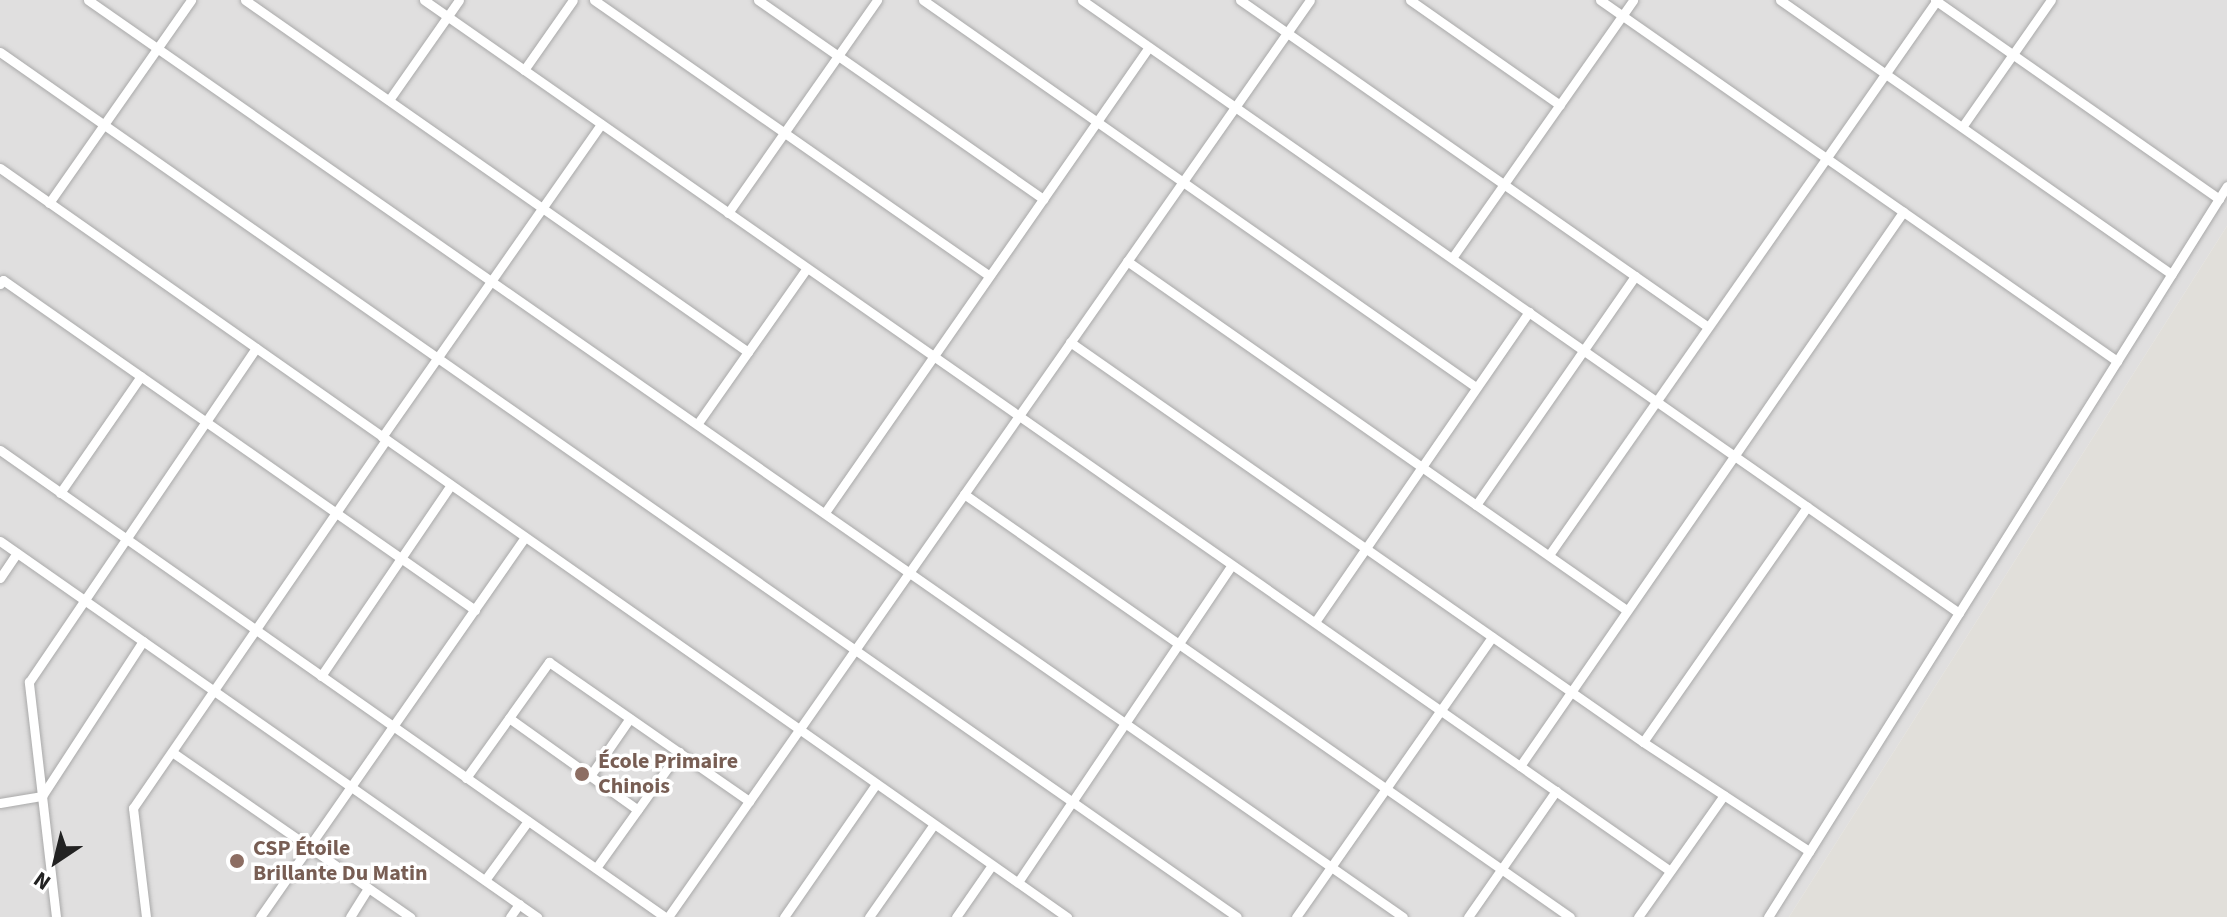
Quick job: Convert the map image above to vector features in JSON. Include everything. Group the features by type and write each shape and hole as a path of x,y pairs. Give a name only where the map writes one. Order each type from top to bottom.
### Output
{"street":[{"path":"88,0 490,282 826,511 908,574 1403,917"},
{"path":"49,203 191,0"},
{"path":"245,0 748,352"},
{"path":"424,0 1670,871"},
{"path":"389,100 459,0"},
{"path":"524,70 573,0"},
{"path":"594,0 989,276"},
{"path":"728,213 877,0"},
{"path":"923,0 1476,387"},
{"path":"1082,0 1959,613"},
{"path":"1240,0 1708,327"},
{"path":"0,450 667,917 1310,0"},
{"path":"1410,0 1560,105"},
{"path":"1600,0 2117,361"},
{"path":"1452,258 1633,0"},
{"path":"1780,0 2172,274"},
{"path":"1549,555 1936,0 2219,199"},
{"path":"1962,127 2051,0"},
{"path":"760,1 1043,199"},
{"path":"826,511 1149,47"},
{"path":"0,52 1237,917"},
{"path":"146,917 133,808 337,513 437,358 601,124"},
{"path":"0,168 1064,916"},
{"path":"1768,917 2227,186"},
{"path":"1520,766 1568,690 1903,212"},
{"path":"1127,261 1625,609"},
{"path":"698,423 807,268"},
{"path":"1476,505 1635,276"},
{"path":"0,284 3,280 475,610"},
{"path":"1315,622 1529,312"},
{"path":"1070,342 1643,742 1809,851"},
{"path":"56,917 29,682 256,348"},
{"path":"60,493 141,376"},
{"path":"321,676 451,485"},
{"path":"964,494 1570,917"},
{"path":"1643,742 1807,507"},
{"path":"260,917 525,537"},
{"path":"0,541 537,917"},
{"path":"0,578 17,553"},
{"path":"1018,882 1232,565"},
{"path":"1296,917 1492,637"},
{"path":"0,803 42,796 143,641"},
{"path":"466,778 549,662 749,801"},
{"path":"509,718 638,810"},
{"path":"590,776 630,718"},
{"path":"172,752 410,917"},
{"path":"596,868 679,752"},
{"path":"784,917 876,784"},
{"path":"1468,917 1556,791"},
{"path":"1638,917 1724,795"},
{"path":"485,880 528,821"},
{"path":"869,917 934,824"},
{"path":"956,917 992,865"},
{"path":"350,917 368,888"},
{"path":"510,917 519,904"}],"shaded area":[{"path":"0,0 2227,0 2227,226 1789,917 0,917"},
{"path":"2227,226 2227,917 1789,917"}],"place":[{"name":"École Primaire Chinois","path":"582,774"},
{"name":"CSP Étoile Brillante Du Matin","path":"237,861"}]}
